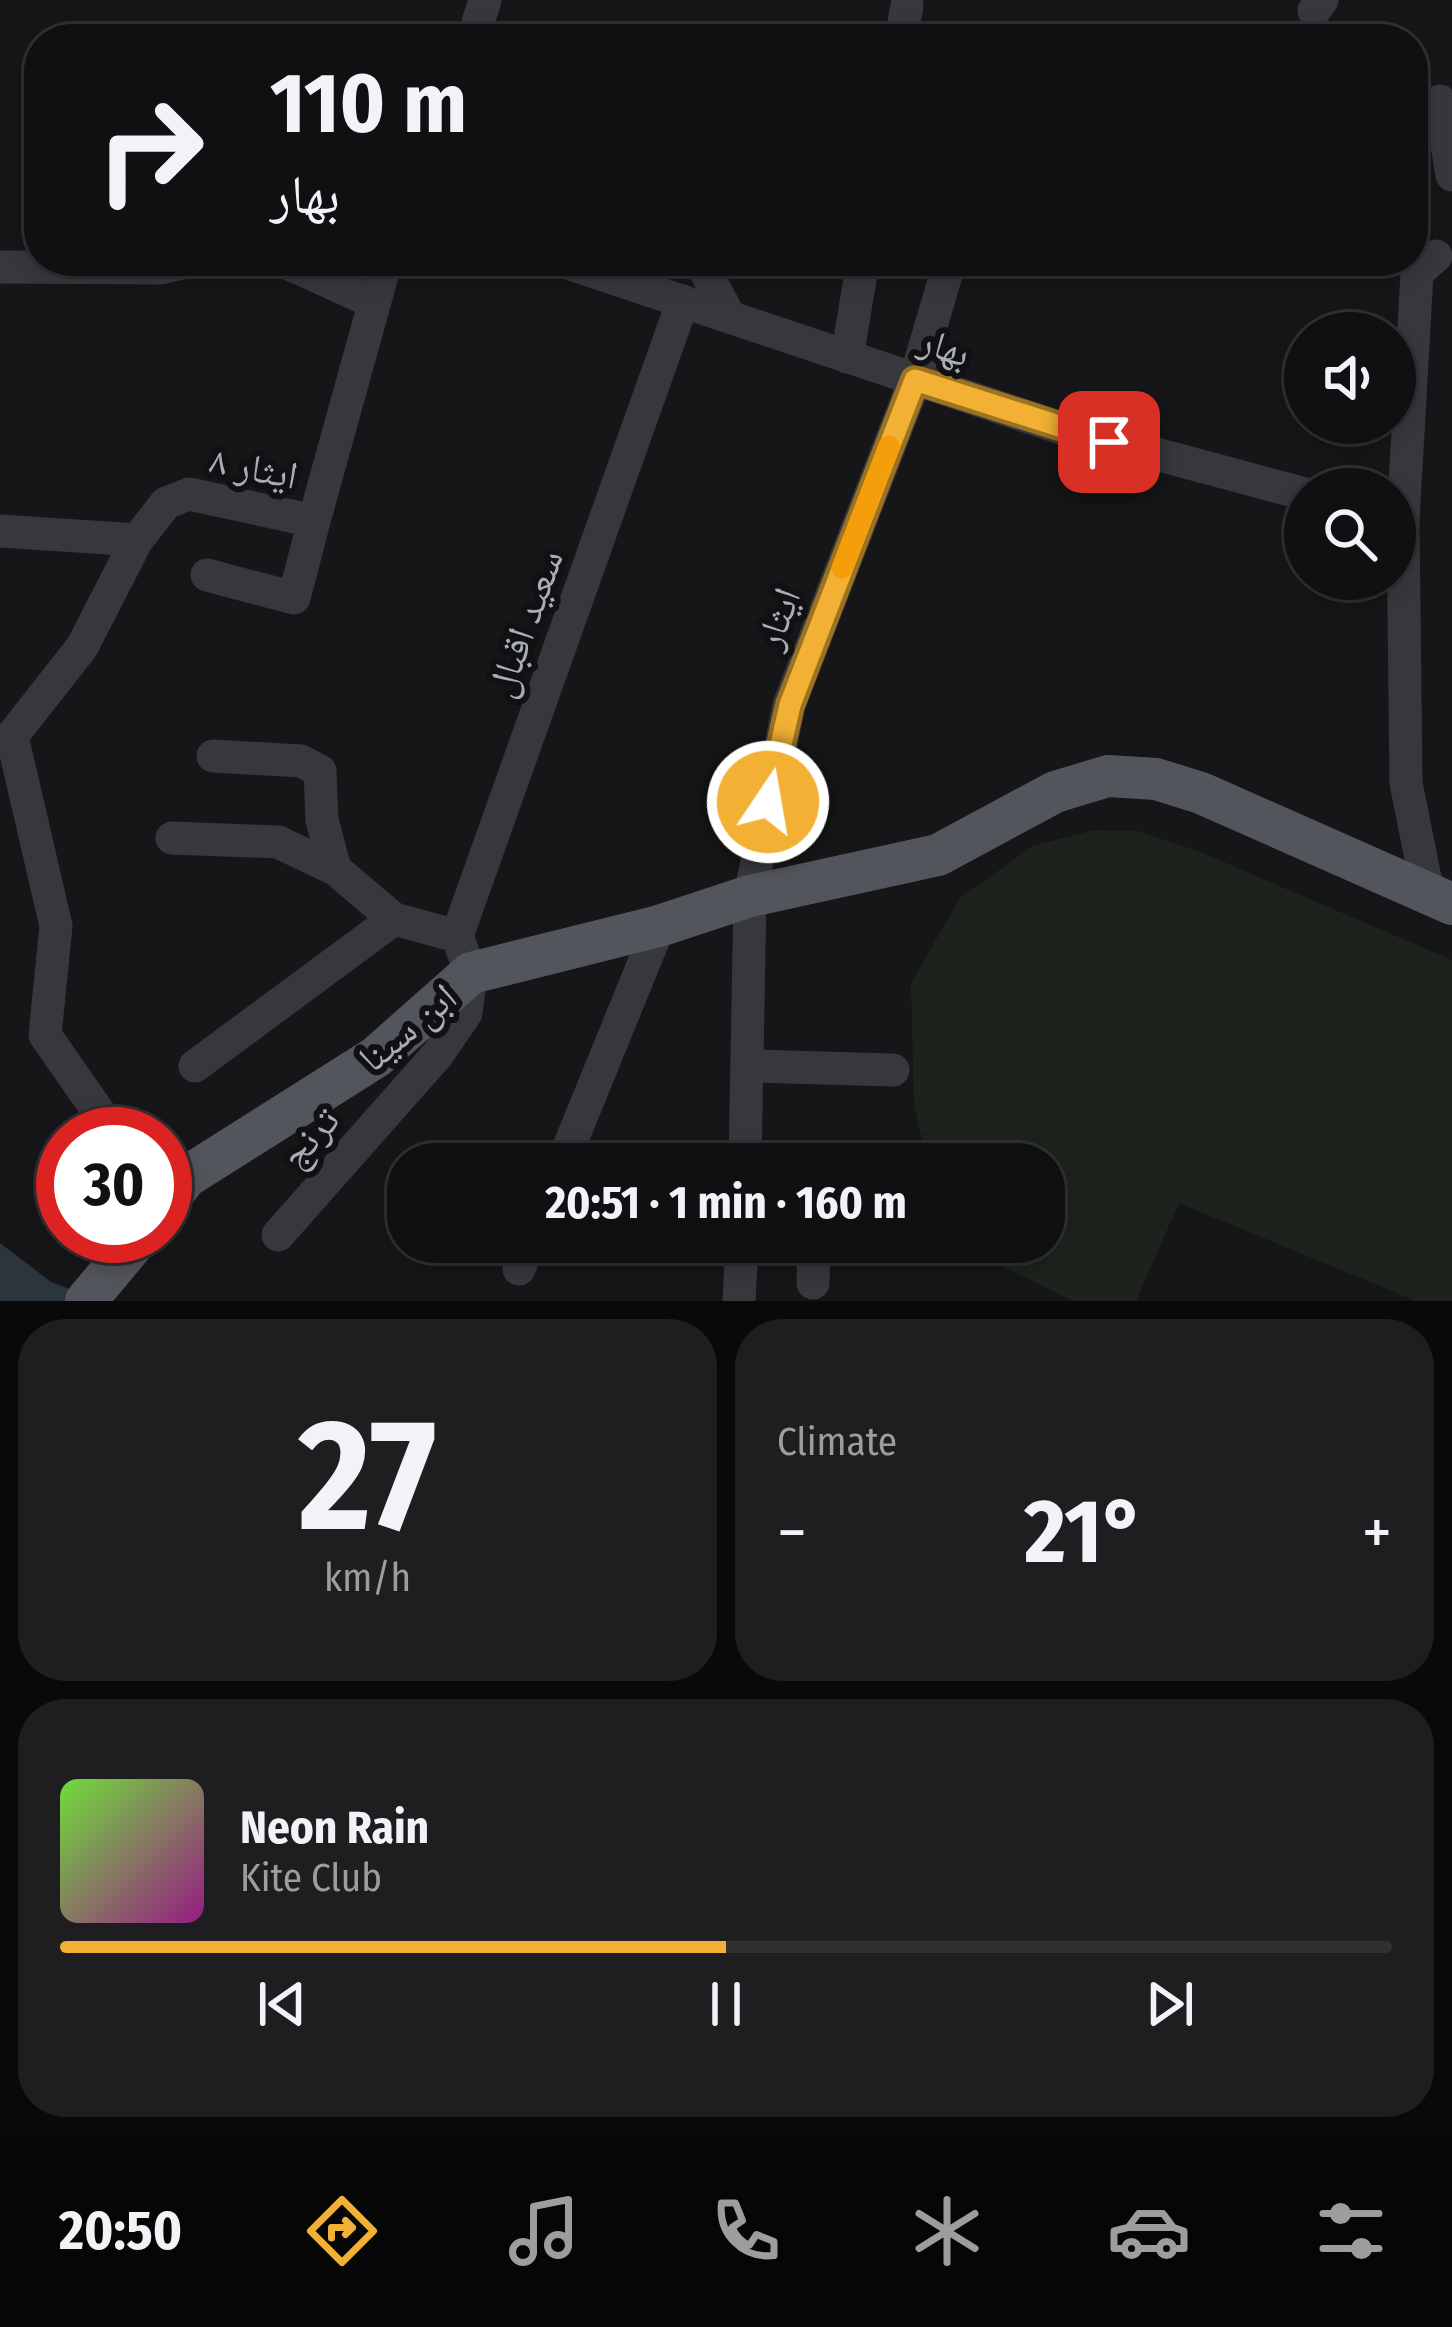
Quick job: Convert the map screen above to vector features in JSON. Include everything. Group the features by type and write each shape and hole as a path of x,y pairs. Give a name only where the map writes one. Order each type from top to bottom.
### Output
{"main road":[{"name":"ابن سینا","path":"192,1169 376,1057 464,955 659,926 750,896 938,855 1055,792 1108,776 1156,779 1202,793 1440,899"},
{"path":"86,1301 118,1263"}],"street":[{"path":"904,24 907,4"},
{"path":"1440,101 1452,175"},
{"path":"316,276 373,302"},
{"name":"ایثار ۸","path":"137,540 166,503 189,494 314,521 381,276"},
{"name":"بهار","path":"607,276 1070,431 1284,488"},
{"path":"708,276 728,314"},
{"path":"847,357 860,276"},
{"name":"ایثار","path":"746,1143 750,896 790,705 915,380 946,276"},
{"path":"1403,468 1418,276"},
{"name":"سعید اقبال","path":"464,955 683,301"},
{"path":"207,575 294,598 314,521"},
{"path":"0,531 137,540 82,647 11,736 56,926 45,1036 95,1107"},
{"path":"1401,600 1406,783 1440,899"},
{"path":"213,756 301,760 320,771 322,820 335,868"},
{"path":"172,838 278,842 335,868 394,919 464,955"},
{"path":"195,1066 394,919"},
{"path":"571,1143 659,926"},
{"name":"ترنج","path":"278,1235 438,1054 466,1013 464,955"},
{"path":"749,1066 893,1070"},
{"path":"740,1301 741,1263"},
{"path":"813,1263 813,1283"}],"shaded area":[{"path":"1094,830 1138,831 1198,851 1452,960 1452,1301 1416,1301 1179,1203 1136,1301 1073,1301 996,1263 1065,1263 1065,1143 923,1143 914,1106 911,983 960,898 1033,846"},
{"path":"0,1243 51,1282 102,1301 0,1301"}],"slow traffic":[{"path":"842,568 889,446"}],"route":[{"path":"768,802 790,705 915,380 1109,442"}]}
